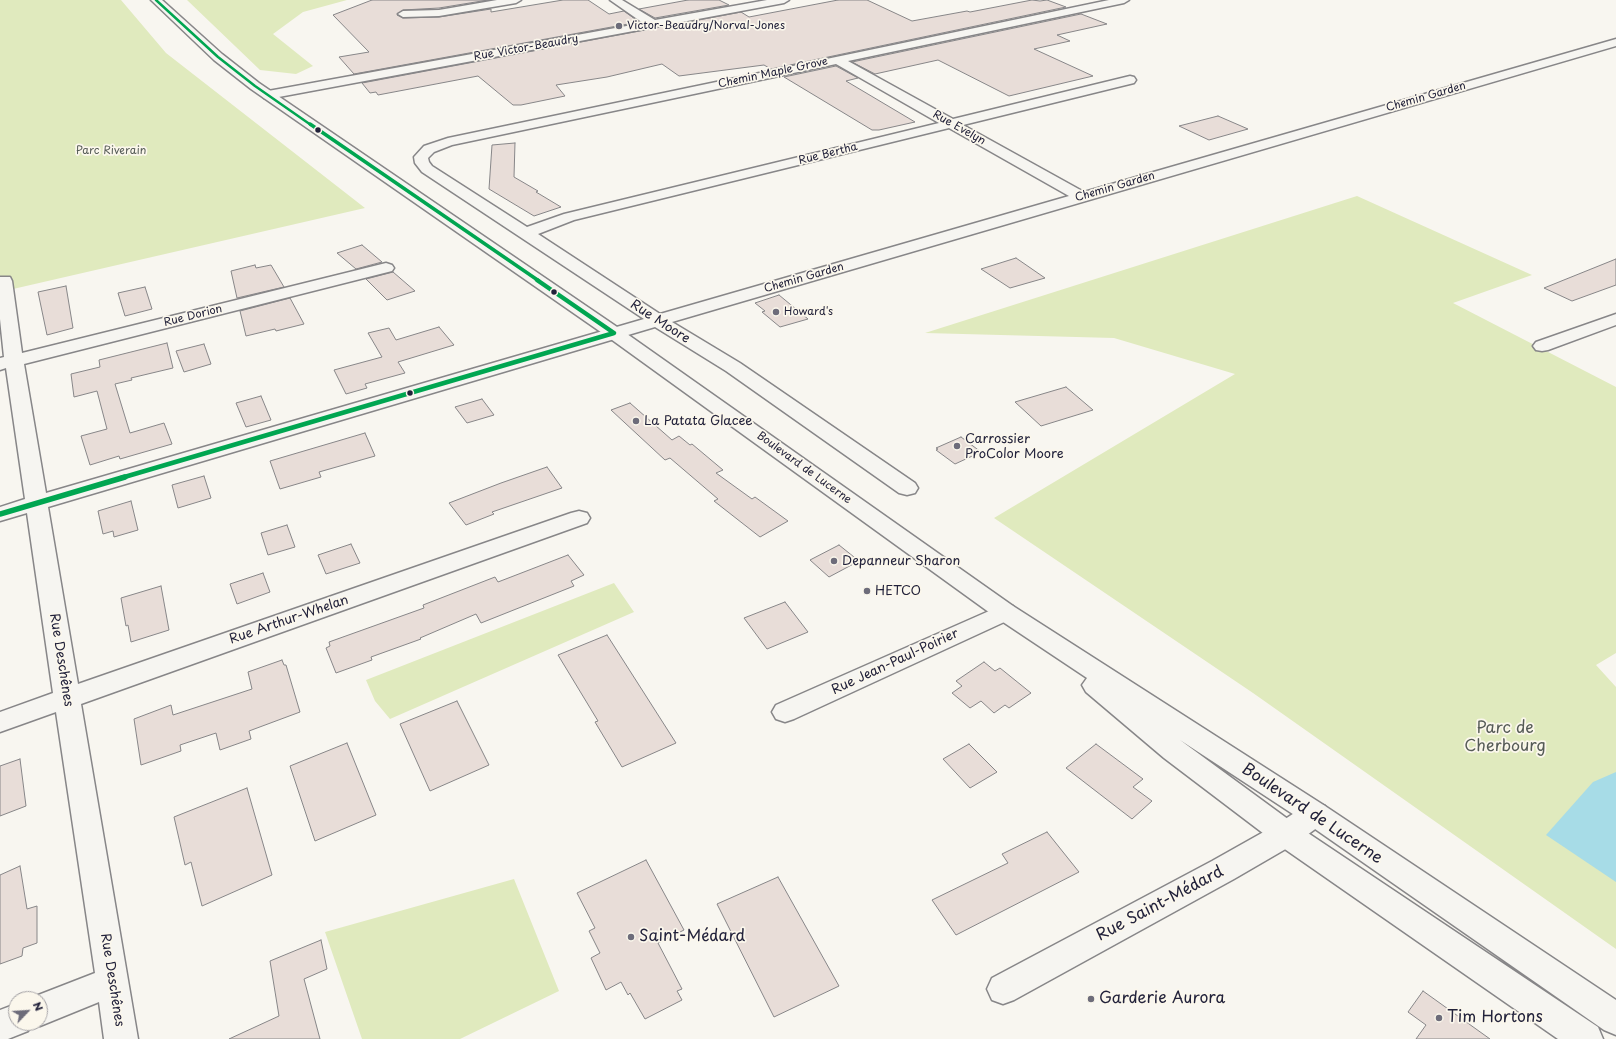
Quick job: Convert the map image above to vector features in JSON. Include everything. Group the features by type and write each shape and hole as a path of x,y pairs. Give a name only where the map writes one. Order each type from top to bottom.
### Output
{"street":[{"name":"Boulevard de Lucerne","path":"156,0 218,56 268,95 614,333 1005,612 1315,814 1616,1019"},
{"path":"403,14 440,13 516,0"},
{"path":"616,0 653,24"},
{"name":"Rue Victor-Beaudry","path":"268,95 784,0"},
{"name":"Chemin Maple Grove","path":"424,153 438,145 448,142 1124,0"},
{"name":"Chemin Garden","path":"0,514 657,320 1616,42"},
{"name":"Rue Evelyn","path":"837,60 1082,197"},
{"name":"Rue Bertha","path":"526,233 569,217 1130,80"},
{"name":"Rue Moore","path":"424,153 421,157 422,163 427,169 657,320 733,367 907,488"},
{"name":"Rue Dorion","path":"7,363 386,268"},
{"name":"Rue Deschênes","path":"4,281 7,363 36,504 121,1039"},
{"path":"1542,346 1616,318"},
{"name":"Rue Arthur-Whelan","path":"0,722 579,518"},
{"name":"Boulevard de Lucerne","path":"1005,612 1174,750 1286,834 1586,1039"},
{"name":"Rue Jean-Paul-Poirier","path":"785,712 1005,612"},
{"name":"Rue Saint-Médard","path":"1003,989 1223,870 1286,834 1315,814"},
{"path":"48,1007 112,981"}],"green space":[{"name":"Parc Riverain","path":"0,0 121,0 166,53 365,208 0,292"},
{"path":"187,0 347,0 303,12 273,34 313,66 296,74 260,70"},
{"name":"Parc de Cherbourg","path":"1357,196 1532,275 1453,303 1616,387 1616,653 1596,665 1616,687 1616,949 1253,693 994,518 1235,374 1114,338 925,333"},
{"path":"614,583 634,612 390,719 375,701 366,680"},
{"path":"514,879 559,991 460,1039 362,1039 325,932"}],"water":[{"path":"1616,772 1616,882 1546,835 1593,782"}],"building":[{"path":"372,0 488,0 439,8 403,10 397,15 403,18 439,17 491,9 491,12 563,0 588,0 609,14 624,11 639,22 354,74 339,57 369,52 333,15"},
{"path":"688,0 719,0 729,5 655,18 639,9"},
{"path":"838,0 867,0 912,21 1032,0 1047,0 1066,7 771,69 764,65 679,76 662,64 607,77 556,85 565,96 521,105 513,105 478,76 378,95 376,92 370,93 362,83 741,12 749,17"},
{"path":"1081,14 1107,24 1057,35 1070,41 1034,49 1093,76 1009,96 938,60 875,74 852,62"},
{"path":"836,66 858,78 846,81 915,122 879,130 872,130 784,77"},
{"path":"1218,116 1248,129 1209,140 1179,126"},
{"path":"515,143 514,177 561,207 534,216 489,189 492,145"},
{"path":"362,245 382,262 356,269 337,253"},
{"path":"1016,258 1045,278 1010,288 981,269"},
{"path":"1616,259 1616,285 1572,301 1544,288"},
{"path":"255,265 256,268 271,265 284,287 237,298 231,271"},
{"path":"393,272 415,291 387,300 366,279"},
{"path":"66,286 73,328 47,335 38,292"},
{"path":"145,287 152,309 125,316 118,293"},
{"name":"Howard's","path":"779,295 808,319 780,327 762,312 765,311 755,303"},
{"path":"290,298 304,324 246,336 240,311"},
{"path":"439,327 454,345 398,362 405,373 365,384 367,388 346,394 334,370 382,357 368,333 389,328 396,340"},
{"path":"167,343 173,368 131,378 132,380 115,384 130,433 164,423 172,444 120,459 119,456 90,465 81,436 107,429 97,391 74,397 71,374 100,367 99,360"},
{"path":"204,344 211,364 184,372 176,351"},
{"path":"1066,387 1093,410 1041,426 1015,402"},
{"path":"261,396 271,420 246,427 236,403"},
{"path":"482,399 494,415 467,423 455,407"},
{"path":"630,403 672,440 679,436 690,445 692,444 723,470 716,473 752,499 755,497 788,521 760,537 714,501 718,499 670,458 665,460 611,410"},
{"path":"365,433 375,456 319,472 321,477 280,489 270,461"},
{"name":"Carrossier ProColor Moore","path":"961,437 981,452 955,464 936,450 938,449 936,448"},
{"path":"547,467 562,488 492,512 494,514 466,525 449,503 501,483"},
{"path":"204,476 211,498 178,508 172,485"},
{"path":"131,501 138,530 114,537 113,531 103,534 98,511"},
{"path":"287,525 295,547 268,555 261,533"},
{"path":"351,544 360,563 326,574 318,555"},
{"name":"Depanneur Sharon","path":"839,545 859,561 829,577 810,560"},
{"path":"568,555 584,575 571,581 574,586 481,623 476,614 420,638 421,639 371,657 372,660 336,673 326,648 330,646 329,642 424,608 423,605 495,577 498,582"},
{"path":"263,573 270,592 237,604 230,584"},
{"path":"161,586 169,630 131,642 128,625 126,626 121,598"},
{"path":"785,602 808,632 767,649 744,618"},
{"path":"607,635 676,743 622,767 595,722 598,721 558,655"},
{"path":"282,660 284,665 286,665 300,712 249,731 251,739 220,750 216,733 180,745 181,751 141,765 134,719 171,705 173,715 252,689 248,672"},
{"path":"984,662 995,671 1000,668 1031,693 1009,708 1005,705 994,713 981,701 970,708 952,693 962,686 956,681"},
{"path":"457,701 489,765 430,791 400,724"},
{"path":"347,743 376,815 315,841 290,766"},
{"path":"969,744 997,772 970,788 943,759"},
{"path":"1096,744 1143,779 1133,787 1152,801 1132,819 1066,768"},
{"path":"20,759 26,806 0,816 0,766"},
{"path":"247,788 272,875 202,906 191,862 185,865 174,817"},
{"path":"1047,832 1079,872 956,935 932,900 1008,863 1002,854"},
{"name":"Saint-Médard","path":"646,860 684,930 658,943 682,989 677,991 682,1000 645,1019 630,993 628,995 621,982 606,990 591,958 600,953 589,931 595,928 577,893"},
{"path":"20,866 27,909 37,906 37,943 23,948 22,956 0,964 0,875"},
{"path":"778,877 839,986 774,1017 717,904"},
{"path":"321,940 327,969 304,979 320,1039 229,1039 279,1016 270,961"},
{"name":"Tim Hortons","path":"1423,991 1490,1039 1416,1039 1426,1025 1408,1012"}],"transit line":[{"path":"156,0 218,57 255,86 614,333"},
{"path":"0,514 614,333"}],"place":[{"name":"Victor-Beaudry/Norval-Jones","path":"619,26"},
{"name":"Howard's","path":"776,312"},
{"name":"La Patata Glacee","path":"636,421"},
{"name":"Carrossier ProColor Moore","path":"957,446"},
{"name":"Depanneur Sharon","path":"834,561"},
{"name":"HETCO","path":"867,591"},
{"name":"Saint-Médard","path":"631,937"},
{"name":"Garderie Aurora","path":"1091,999"},
{"name":"Tim Hortons","path":"1439,1018"}]}
